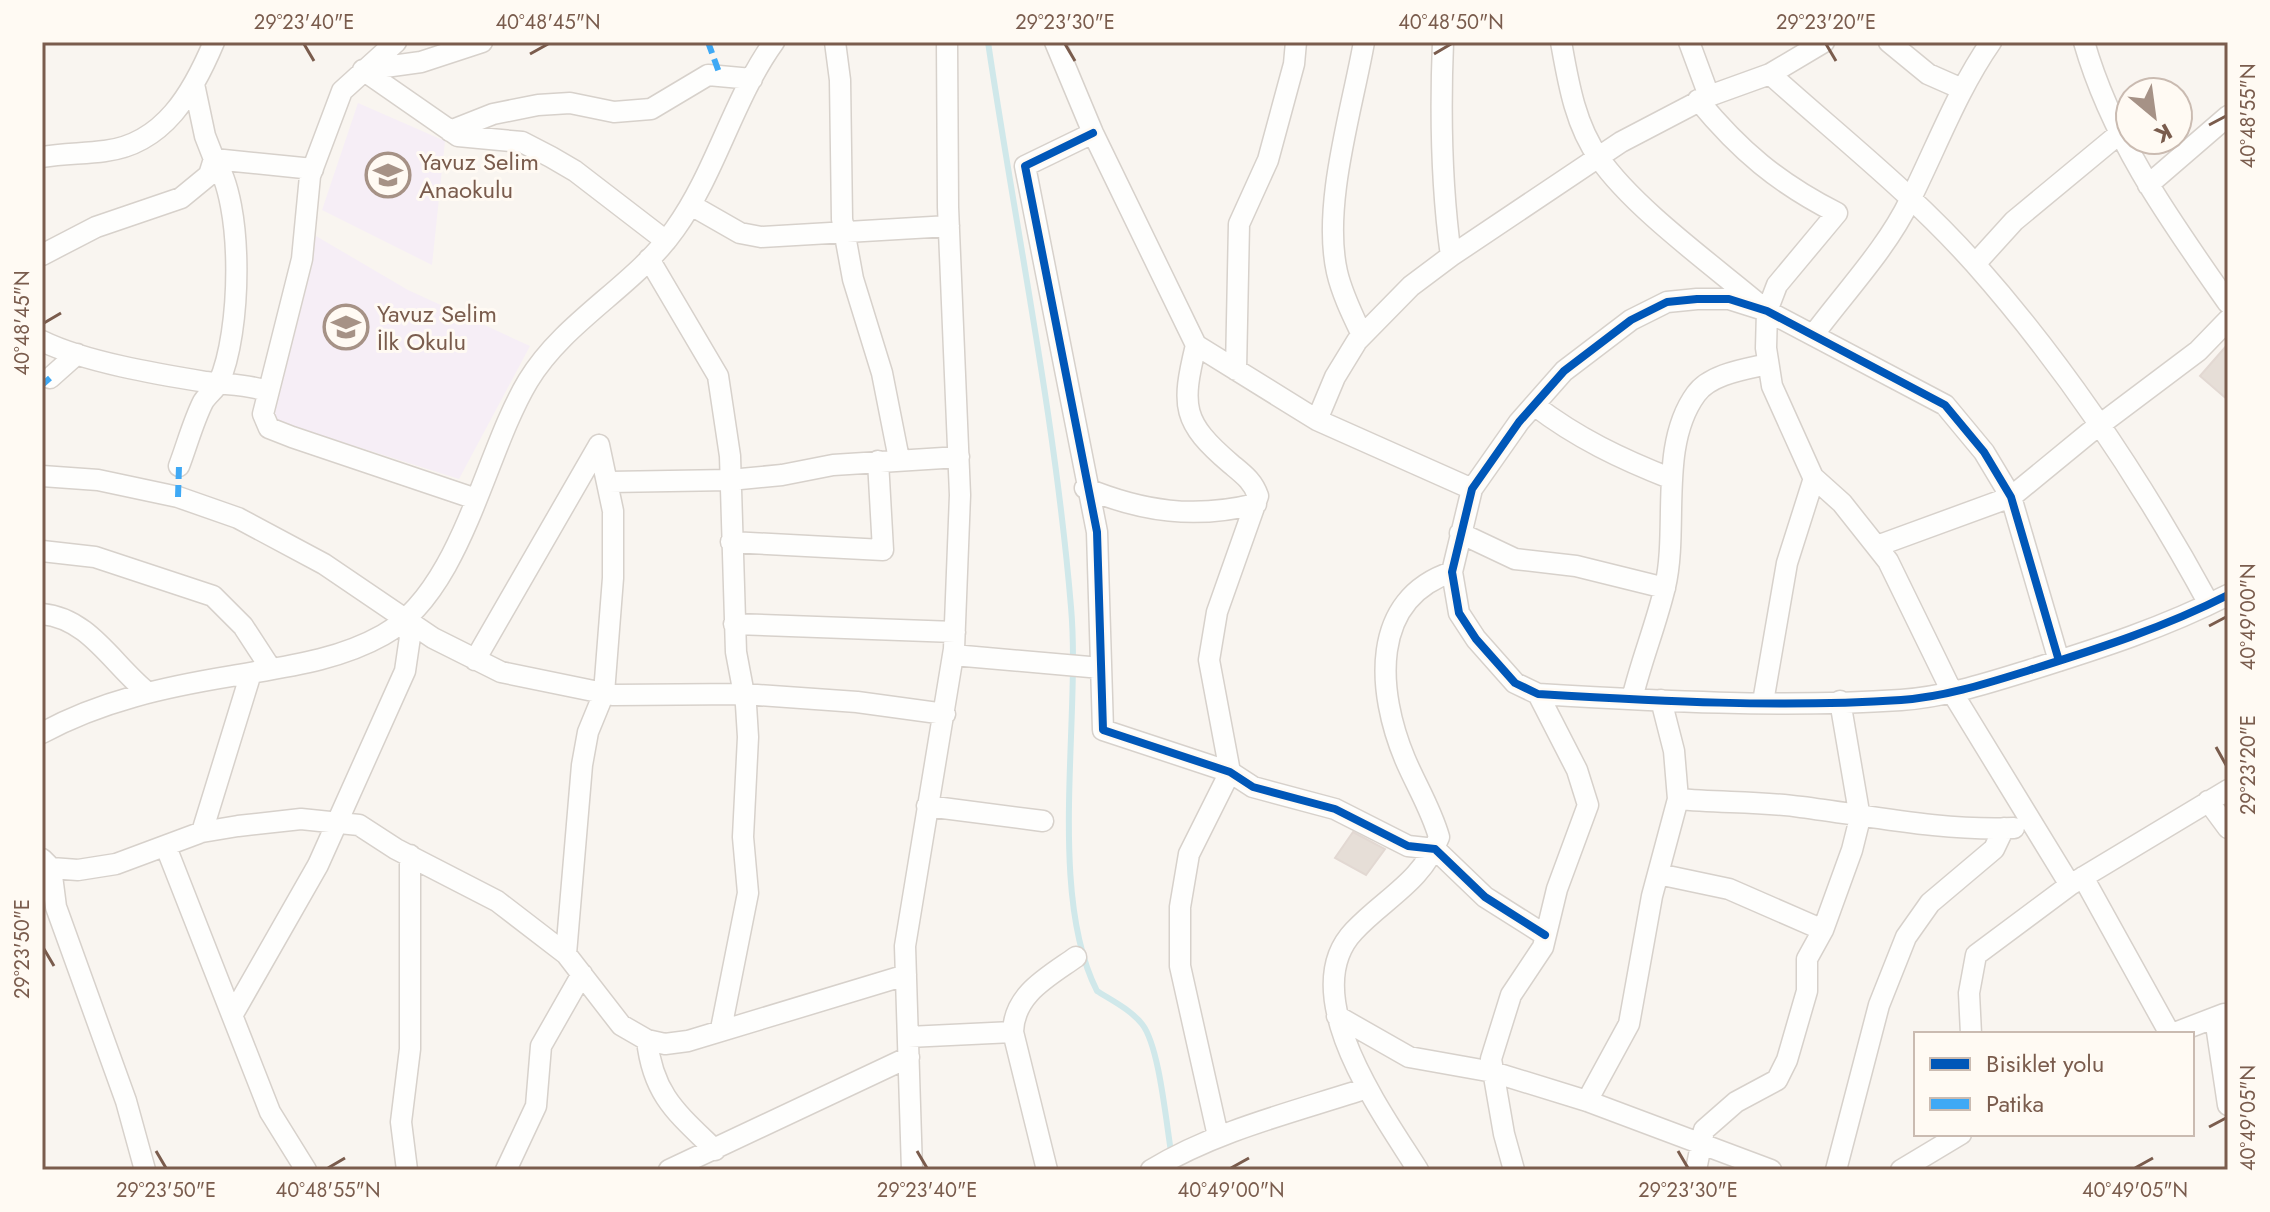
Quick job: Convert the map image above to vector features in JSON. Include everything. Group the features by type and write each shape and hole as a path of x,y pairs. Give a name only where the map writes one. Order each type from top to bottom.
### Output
{"street":[{"path":"42,157 105,151 149,136 176,113 214,42"},
{"path":"363,42 391,46"},
{"path":"363,70 421,62 482,42"},
{"path":"42,733 83,711 147,692 261,671 360,646 386,634 404,619 453,552 529,380 552,351 666,241 691,205 752,79 774,42"},
{"path":"731,542 883,550 888,460 882,373 853,279 844,231 840,80 835,42"},
{"path":"912,1170 905,946 945,714 955,632 959,457 949,226 947,42"},
{"path":"1055,42 1093,133 1196,345 1317,420 1472,489"},
{"path":"1362,335 1338,274 1333,244 1341,156 1364,42"},
{"path":"1443,42 1439,134 1442,193 1451,256"},
{"path":"1561,42 1582,127 1598,157 1626,190 1767,311"},
{"path":"1689,42 1704,98 1735,144 1800,192 1837,213 1777,285 1767,311 1768,364 1772,386 1814,478 1842,503 1877,546 1952,692 2034,827 2076,881 2170,1032"},
{"path":"1317,420 1335,377 1362,335 1411,286 1451,256 1598,157 1704,98 1770,74 1824,42"},
{"path":"1889,42 1928,74 1962,89"},
{"path":"1814,334 1890,234 1910,201 1962,89 1991,42"},
{"path":"2084,42 2114,121"},
{"path":"1236,370 1239,224 1268,160 1294,64 1290,43"},
{"path":"391,46 342,91 313,169 302,259 263,414 269,428 476,499"},
{"path":"363,70 458,136 522,142 575,171 666,241"},
{"path":"1770,74 1975,264 2102,423 2164,522 2219,600 2148,633 2059,661 1952,692 1902,700 1763,702 1538,694 1515,683 1476,639 1459,613 1452,572 1472,489 1534,405 1564,371 1631,320 1667,302 1729,299 1767,311 1814,334 1945,405 1984,452 2011,497 2059,661"},
{"path":"450,131 493,114 538,105 570,103 614,112 651,109 708,75 752,79"},
{"path":"179,466 204,400 218,384 232,325 235,215 226,177 214,159 205,136 194,84"},
{"path":"2148,185 2228,116"},
{"path":"1093,133 1025,166 1082,445 1085,488 1097,532 1094,667 1103,730 1230,772 1253,787 1307,799 1335,809 1408,846 1435,849 1485,897 1545,935"},
{"path":"1975,264 2014,221 2114,138"},
{"path":"2132,156 2228,303"},
{"path":"214,159 240,165 313,169"},
{"path":"42,255 96,227 181,198 209,175 214,159"},
{"path":"691,205 740,233 761,237 949,226"},
{"path":"649,259 718,376 730,480 734,624 748,737 743,837 748,893 721,1029"},
{"path":"1877,546 2011,497 2198,351 2228,320"},
{"path":"42,341 77,354 218,384 247,384 267,391"},
{"path":"1196,345 1186,396 1191,420 1201,439 1254,484 1258,496 1217,612 1209,660 1230,772 1189,854 1180,907 1180,966 1218,1136"},
{"path":"50,378 77,354"},
{"path":"1632,699 1645,644 1665,588 1670,554 1672,479 1683,422 1696,393 1719,378 1768,364"},
{"path":"1534,405 1568,431 1600,449 1672,479"},
{"path":"475,660 599,445 613,511 613,578 604,693 588,732 582,765 566,954"},
{"path":"609,482 730,480 888,460 959,457"},
{"path":"42,476 98,480 178,497 238,518 324,564 404,619 501,672 604,693 744,694 857,702 945,714"},
{"path":"1763,702 1787,563 1814,478"},
{"path":"1085,488 1127,505 1162,512 1225,511 1256,504"},
{"path":"1460,533 1515,559 1576,566 1665,588"},
{"path":"42,551 95,557 213,596 243,626 261,671 202,832"},
{"path":"1418,1170 1367,1088 1337,1016 1336,982 1340,950 1354,930 1415,879 1435,849 1439,837 1433,816 1404,757 1390,710 1386,661 1395,616 1413,592 1435,577 1452,572"},
{"path":"42,614 59,615 81,628 147,692"},
{"path":"233,1014 341,820 405,671 410,637 404,619"},
{"path":"734,624 955,632"},
{"path":"953,655 1094,667"},
{"path":"1514,1170 1491,1059 1511,995 1543,947 1557,889 1588,805 1577,770 1538,694"},
{"path":"1587,1101 1629,1024 1658,874 1678,799 1674,751 1661,700"},
{"path":"1696,1170 1699,1143 1714,1119 1736,1102 1777,1080 1787,1060 1807,991 1807,959 1823,930 1860,818 1840,701"},
{"path":"1971,1032 1969,993 1976,955 2076,881 2228,790"},
{"path":"1678,799 1802,807 1860,818 2004,828 2034,827"},
{"path":"2208,801 2228,828"},
{"path":"927,806 1043,821"},
{"path":"145,1170 126,1101 56,907 45,867 78,870 116,864 202,832 301,819 341,820 359,825 497,901 566,954 621,1025 647,1040 665,1044 688,1041 906,975"},
{"path":"1836,1170 1879,1005 1906,937 1930,903 1994,849 2004,828"},
{"path":"166,847 270,1112 306,1170"},
{"path":"407,1170 401,1122 410,1033 410,855"},
{"path":"1658,874 1729,889 1823,930"},
{"path":"1047,1170 1013,1032 1013,1018 1027,992 1076,957"},
{"path":"506,1170 536,1106 541,1046 582,974"},
{"path":"2176,1032 2222,1015 2228,1105"},
{"path":"1337,1016 1409,1057 1493,1072 1587,1101 1771,1170"},
{"path":"669,1170 715,1150 908,1047 1013,1032"},
{"path":"647,1040 657,1087 668,1105 715,1150"},
{"path":"1151,1170 1185,1150 1218,1136 1367,1088"},
{"path":"1901,1170 1958,1136"}],"shaded area":[{"name":"Yavuz Selim Anaokulu","path":"358,103 445,141 432,265 322,210"},
{"path":"316,236 408,290 530,346 459,479 273,420"}],"building":[{"path":"2228,344 2228,400 2200,376"},
{"path":"1353,832 1385,849 1366,875 1335,858"}],"waterway":[{"path":"988,42 1045,394 1071,607 1069,856 1073,905 1082,951 1097,991 1133,1014 1149,1036 1159,1072 1174,1170"}],"marked path":[{"path":"708,42 720,75"},
{"path":"42,385 50,378"},
{"path":"178,497 179,466"}],"cycle path":[{"path":"1093,133 1025,166 1097,532 1103,730 1230,772 1253,787 1335,809 1408,846 1435,849 1485,897 1545,935"},
{"path":"2059,661 2011,497 1984,452 1945,405 1767,311 1729,299 1667,302 1631,320 1564,371 1519,422 1472,489 1452,572 1459,613 1476,639 1515,683 1538,694 1719,703 1856,702 1950,693 1998,680 2056,662 2081,654 2179,618 2228,595"}],"place":[{"name":"Yavuz Selim Anaokulu","path":"388,175"},
{"name":"Yavuz Selim İlk Okulu","path":"346,327"}]}
